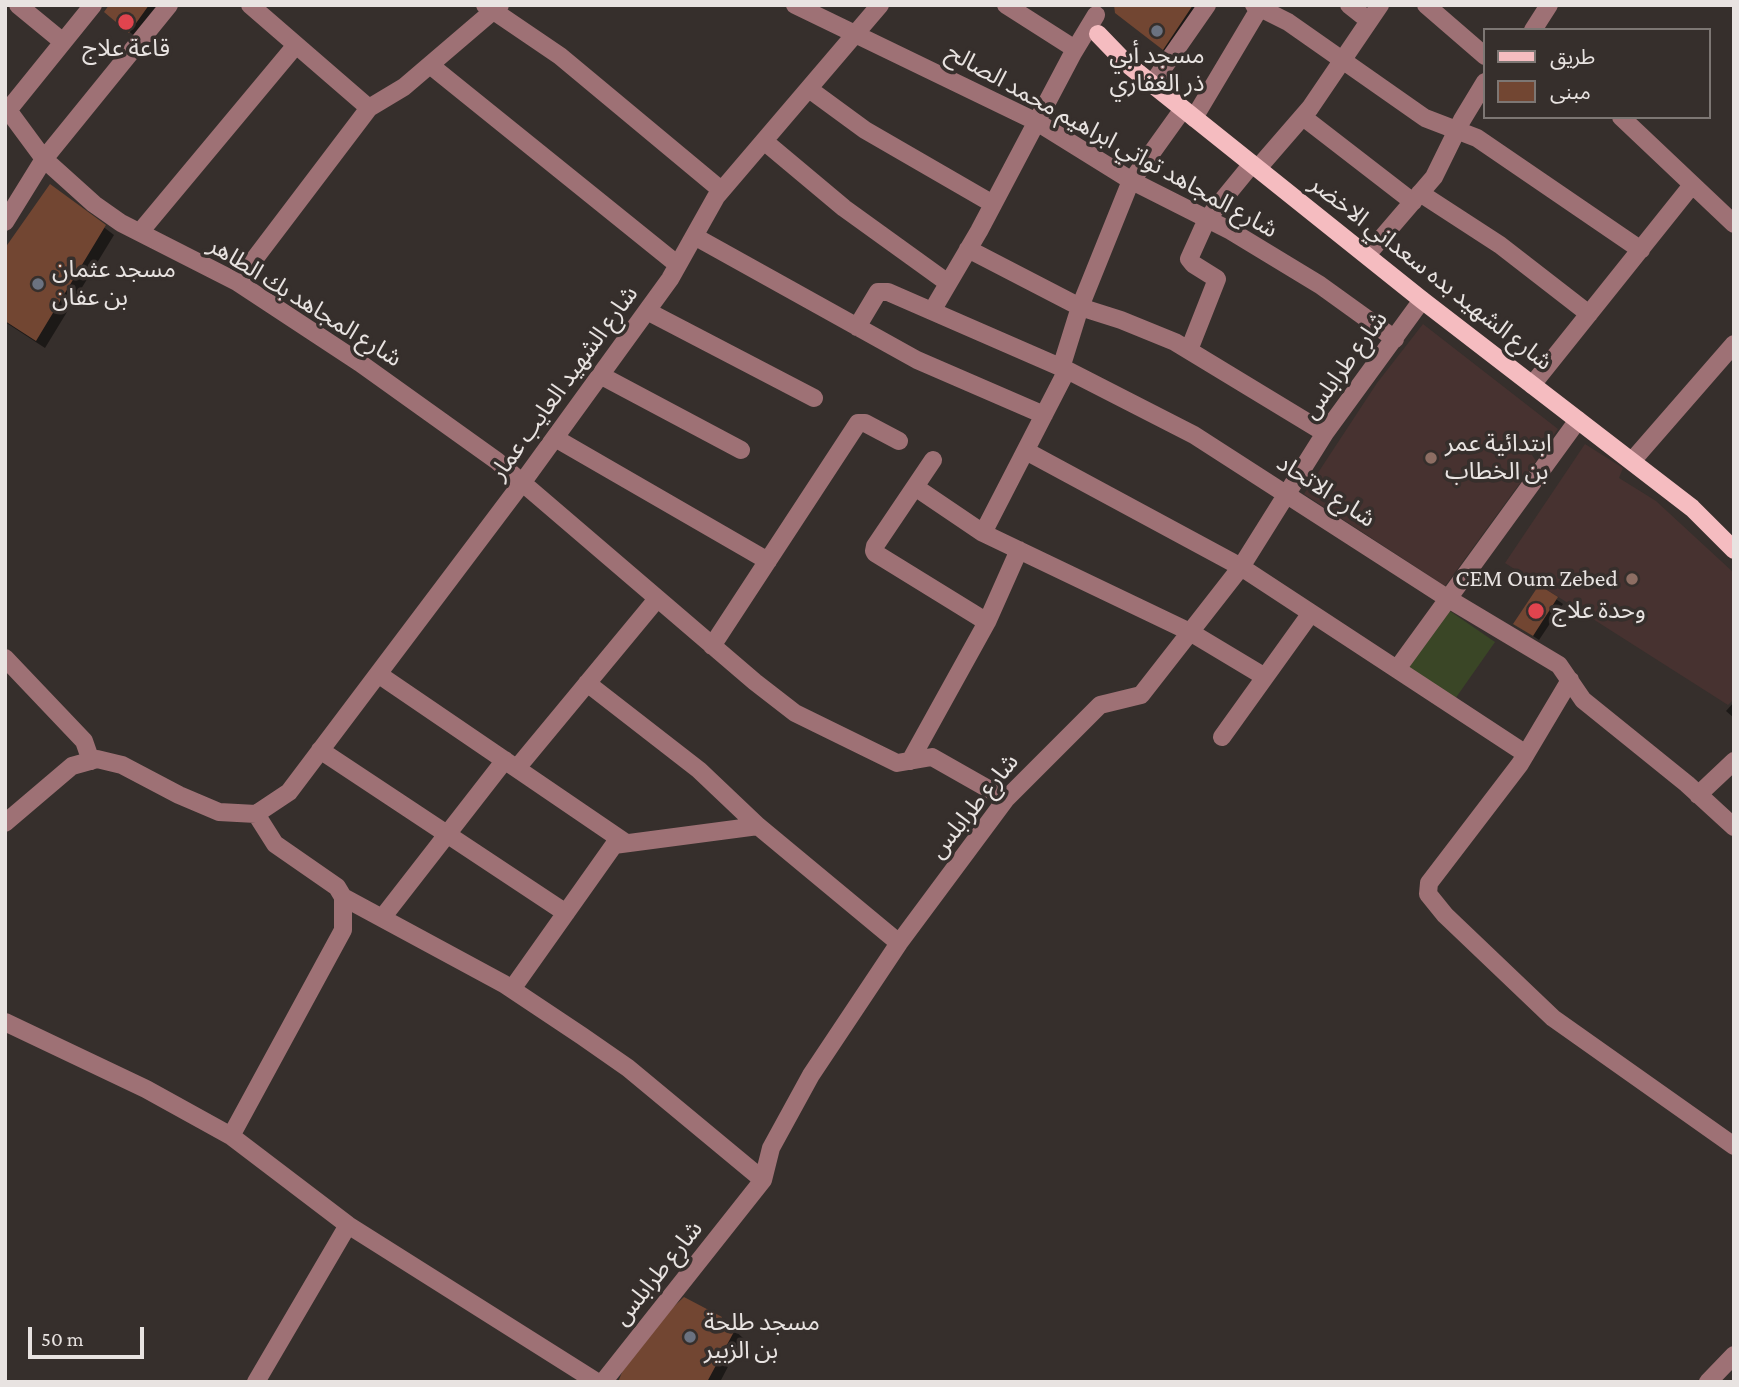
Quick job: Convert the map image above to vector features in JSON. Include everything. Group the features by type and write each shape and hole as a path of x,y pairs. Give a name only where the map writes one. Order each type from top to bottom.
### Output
{"main road":[{"name":"شارع الشهيد بده سعداني الاخضر","path":"1098,34 1126,64 1152,85 1422,300 1692,508 1734,550"}],"street":[{"path":"18,5 63,42"},
{"path":"7,107 93,5"},
{"path":"5,222 44,159 169,5"},
{"path":"250,5 369,108"},
{"name":"شارع المجاهد تواتي ابراهيم محمد الصالح","path":"795,5 1037,122 1132,181 1207,219 1320,285 1395,339"},
{"name":"شارع الشهيد العايب عمار","path":"256,814 289,792 522,483 647,311 678,265 722,190 880,5"},
{"path":"1006,5 1075,49"},
{"path":"1152,85 1207,5"},
{"path":"1349,5 1368,20"},
{"path":"1189,350 1217,284 1216,276 1189,259 1207,219 1303,117 1380,5"},
{"path":"1534,28 1549,5"},
{"path":"237,282 369,108 404,87 492,7 560,56 722,190"},
{"path":"983,533 1044,415 1064,369 1080,307 1132,181 1188,113 1257,7 1288,22 1425,118 1488,145 1640,250"},
{"path":"1434,8 1484,55"},
{"path":"932,311 1098,10"},
{"path":"1098,10 1098,34"},
{"path":"140,232 296,45"},
{"path":"430,65 678,265"},
{"path":"1367,255 1434,177 1484,84"},
{"path":"809,89 865,130 993,204"},
{"name":"شارع المجاهد بك الطاهر","path":"7,107 44,159 94,204 121,223 237,282 360,363 497,461 712,646 795,713 897,763 932,757 1006,799"},
{"path":"1303,117 1417,198 1500,245 1589,314"},
{"path":"1623,119 1734,224"},
{"path":"764,141 844,208 948,283"},
{"path":"1532,385 1692,185"},
{"path":"694,236 917,360 1044,415"},
{"path":"968,248 1080,307 1175,342 1325,433"},
{"name":"شارع الاتحاد","path":"857,327 878,292 883,291 1064,369 1194,435 1447,598 1559,665 1583,700 1734,827"},
{"name":"شارع طرابلس","path":"603,1382 763,1181 771,1148 811,1075 899,943 1006,799 1100,705 1141,695 1241,567 1325,433 1422,300"},
{"path":"647,311 814,398"},
{"path":"1632,461 1734,345"},
{"path":"600,375 741,450"},
{"path":"1397,669 1578,420"},
{"path":"712,646 858,423 866,423 899,441"},
{"path":"555,438 768,561"},
{"path":"1026,451 1241,567 1526,754"},
{"path":"933,460 875,546 875,554 987,622"},
{"path":"915,487 983,533 1190,632 1265,677"},
{"path":"910,761 987,622 1019,550"},
{"path":"382,918 447,834 587,682 657,599"},
{"path":"1222,737 1311,613"},
{"path":"5,658 84,741 91,761"},
{"path":"378,674 626,843"},
{"path":"1570,680 1526,754 1429,883 1428,894 1445,915 1553,1018 1734,1146"},
{"path":"587,682 699,770 758,826 899,943"},
{"path":"320,750 566,913"},
{"path":"5,823 72,766 97,759 122,765 219,813 256,814 275,844 337,887 343,897 512,989 628,1068 763,1181"},
{"path":"1698,795 1734,761"},
{"path":"512,989 614,845 758,826"},
{"path":"231,1136 343,930 343,897"},
{"path":"5,1022 146,1089 231,1136 348,1225 597,1382"},
{"path":"256,1382 348,1225"},
{"path":"1708,1382 1734,1356"}],"shaded area":[{"name":"ابتدائية عمر بن الخطاب","path":"1423,324 1558,429 1546,446 1538,445 1532,455 1536,461 1445,586 1304,494 1377,383"},
{"name":"CEM Oum Zebed","path":"1585,444 1623,468 1619,478 1656,501 1734,573 1734,699 1728,705 1505,563"}],"green space":[{"path":"1447,609 1495,642 1455,699 1407,667"}],"building":[{"name":"قاعة علاج","path":"109,5 149,5 129,33 104,12"},
{"name":"مسجد أبي ذر الغفاري","path":"1114,5 1193,5 1163,50 1115,13"},
{"name":"مسجد عثمان بن عفان","path":"50,184 106,225 36,341 5,321 5,248"},
{"name":"وحدة علاج","path":"1539,585 1558,597 1533,636 1513,624"},
{"name":"مسجد طلحة بن الزبير","path":"684,1297 722,1317 720,1321 736,1328 707,1382 618,1382 623,1370 668,1312"}],"place":[{"name":"قاعة علاج","path":"126,22"},
{"name":"مسجد أبي ذر الغفاري","path":"1157,31"},
{"name":"مسجد عثمان بن عفان","path":"38,284"},
{"name":"ابتدائية عمر بن الخطاب","path":"1431,458"},
{"name":"CEM Oum Zebed","path":"1632,579"},
{"name":"وحدة علاج","path":"1536,611"},
{"name":"مسجد طلحة بن الزبير","path":"690,1337"}]}
